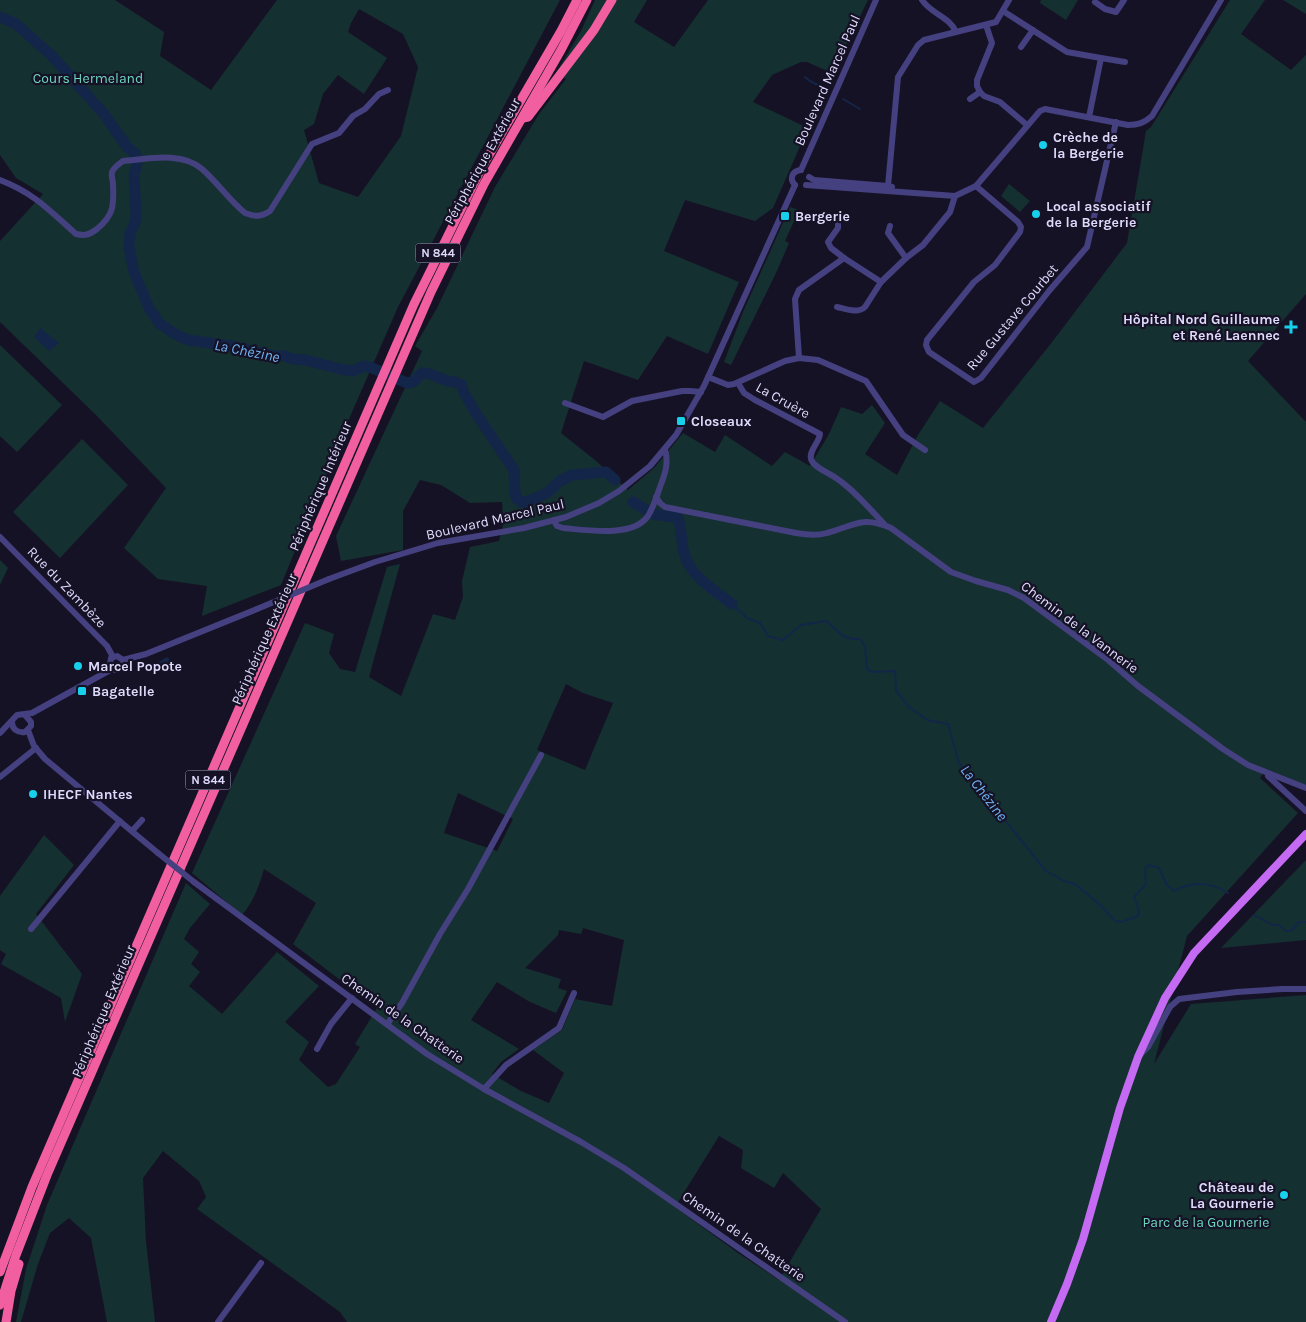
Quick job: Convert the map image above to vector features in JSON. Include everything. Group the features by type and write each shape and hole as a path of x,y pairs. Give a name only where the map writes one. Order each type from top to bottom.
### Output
{"highway":[{"name":"Périphérique Intérieur","path":"0,1272 2,1259 32,1187 397,340 433,262 474,181 561,31 576,0"},
{"name":"Périphérique Extérieur","path":"0,1305 25,1230 408,344 455,240 484,184 520,118 561,50 587,0"},
{"path":"520,118 528,117 594,30 612,0"},
{"path":"6,1322 11,1291 27,1240 25,1230"}],"main road":[{"path":"1051,1322 1068,1284 1083,1239 1120,1108 1138,1057 1166,998 1194,953 1306,834"}],"street":[{"name":"Boulevard Marcel Paul","path":"800,170 876,0"},
{"path":"922,0 928,9 944,17 953,25 956,32"},
{"path":"888,186 898,77 918,45 924,40 996,22 1010,0"},
{"path":"1095,2 1105,9 1116,12 1124,0"},
{"path":"904,193 888,186 814,180 806,172 800,170 795,171 792,176 792,181 795,185 801,187 806,184 904,193 954,196 976,186 1040,111 1045,109 1138,125 1152,116 1220,0"},
{"path":"1003,11 1067,52 1125,62"},
{"path":"986,25 992,43 977,80 977,86 984,96 1000,102 1028,125"},
{"path":"1022,47 1033,30"},
{"path":"1090,117 1101,58"},
{"path":"0,180 18,187 35,197 76,234 84,236 91,234 111,214 114,206 112,172 117,165 123,161 173,158 201,167 245,213 263,216 270,211 312,144 339,133 353,116 365,109 379,94 388,90"},
{"path":"970,98 980,92"},
{"name":"Rue Gustave Courbet","path":"976,186 1018,222 1021,227 1020,232 995,265 974,282 927,340 926,345 929,352 974,382 981,378 1049,291 1087,247 1116,122"},
{"path":"806,184 809,177"},
{"name":"Boulevard Marcel Paul","path":"123,660 146,654 375,562 438,543 554,521 599,503 619,491 655,462 686,420 708,377 795,185"},
{"path":"837,307 861,310 881,282 923,245 950,212 954,196"},
{"path":"838,220 838,228 828,242 831,248 881,282"},
{"path":"890,226 888,233 906,258"},
{"path":"799,358 795,299 799,290 844,258"},
{"path":"708,377 728,385 738,383 785,361 799,358 818,360 866,382 903,435 925,450"},
{"name":"La Cruère","path":"738,383 744,393 755,400 820,434 819,440 812,452 813,464 839,480 886,526"},
{"path":"565,403 603,417 632,401 682,391 701,392"},
{"path":"554,521 557,526 563,528 604,531 626,530 642,523 648,516 667,468 668,457 665,450"},
{"name":"Chemin de la Vannerie","path":"656,497 665,507 796,533 816,535 869,521 891,528 951,572 1008,590 1024,598 1109,660 1138,686 1223,749 1248,765 1306,788"},
{"name":"Rue du Zambèze","path":"0,537 107,646 113,657"},
{"path":"14,729 0,733 17,715 25,715 112,669 121,669 124,664 123,660 117,656 113,657 109,663 112,669"},
{"path":"12,722 14,729 21,733 28,730 31,722 25,715"},
{"name":"Chemin de la Chatterie","path":"28,730 36,748 45,760 158,853 194,882 388,1023 427,1054 484,1089 581,1142 624,1168 845,1322"},
{"path":"0,777 36,748"},
{"path":"388,1023 402,1003 440,934 468,889 541,755"},
{"path":"1265,773 1306,811"},
{"path":"132,831 142,820"},
{"path":"31,929 120,821"},
{"path":"1138,1057 1148,1047 1170,1007 1179,1000 1199,996 1306,989"},
{"path":"484,1089 506,1065 559,1028 574,992"},
{"path":"317,1049 331,1024 352,998"},
{"path":"218,1322 261,1263"}],"green space":[{"name":"Cours Hermeland","path":"0,0 115,0 164,32 160,56 211,90 277,0 560,0 398,307 349,419 281,585 202,616 207,586 158,579 124,548 166,488 95,414 0,322 0,241 43,194 16,178 0,155","holes":["359,9 403,34 418,67 401,136 358,197 319,183 304,130 314,124 323,94 338,75 364,94 387,58 348,32 351,23"]},
{"name":"Parc de la Gournerie","path":"595,0 647,0 634,22 674,47 708,0 868,0 832,73 807,62 801,62 772,75 753,102 808,128 773,208 755,221 685,200 664,251 739,282 708,354 667,336 638,380 584,361 561,433 628,490 654,468 683,433 715,452 725,435 772,466 785,452 810,466 829,434 841,407 862,414 872,405 885,423 865,454 897,475 918,435 940,401 983,428 1053,341 1127,243 1146,131 1151,127 1230,0 1265,0 1241,34 1291,70 1306,55 1306,294 1248,361 1306,422 1306,785 1266,769 1260,778 1298,813 1187,936 1154,1064 1191,1004 1306,995 1306,1322 347,1322 340,1312 197,1209 206,1197 199,1181 163,1151 143,1178 146,1242 155,1322 107,1322 91,1238 69,1218 50,1233 38,1264 21,1322 16,1322 26,1269 47,1205 186,883 210,904 190,928 184,939 199,952 191,964 200,972 189,986 222,1014 277,952 319,986 285,1022 309,1042 299,1060 328,1087 336,1084 360,1047 355,1044 377,1008 293,944 316,903 264,869 256,893 242,915 192,873 305,623 334,634 329,653 340,669 355,672 387,567 400,564 369,677 401,696 433,614 455,620 463,597 462,581 470,547 499,541 503,525 502,502 470,503 441,485 420,480 403,511 403,550 341,561 336,536 422,351 415,346 437,308 495,187 539,114 566,79 556,73 581,31","holes":["566,684 583,693 613,703 585,770 537,750","458,793 513,819 497,851 444,833","583,928 624,940 612,1006 575,999 562,1030 533,1050 564,1073 549,1103 521,1091 492,1074 501,1062 519,1049 471,1020 497,982 530,1002 556,1013 567,991 558,988 561,979 525,968 558,935 559,930 581,934","719,1136 743,1150 741,1168 774,1188 783,1173 821,1209 779,1280 675,1207"]},
{"path":"1041,0 1078,0 1066,20 1040,3"},
{"path":"1283,0 1306,0 1306,14"},
{"path":"1009,184 1030,201 1020,212 1001,196"},
{"path":"790,207 799,210 785,241 789,243 731,365 724,362 743,312"},
{"path":"0,345 62,405 17,452 0,436"},
{"path":"82,439 128,485 60,558 13,512"},
{"path":"0,560 8,568 0,585"},
{"path":"44,835 74,865 36,914 82,974 65,1022 61,998 1,964 6,954 0,950 0,896"},
{"path":"1306,860 1306,940 1221,948"}],"water":[{"path":"40,328 59,343 49,351 34,337"},
{"path":"167,657 170,660 167,665 164,668 158,668 155,664"}],"waterway":[{"name":"La Chézine","path":"0,17 16,24 52,56 104,114 127,147 135,153 137,163 134,175 136,213 135,223 130,233 129,247 134,272 149,308 159,323 188,340 232,346 274,356 285,356 345,370 354,371 363,366 370,367 407,383 413,382 422,373 425,373 462,385 463,391 477,415 514,470 516,498 523,503 547,493 560,481 572,475 606,472 615,480"},
{"path":"805,77 825,89"},
{"path":"843,99 860,109"},
{"name":"La Chézine","path":"633,502 648,511"},
{"name":"La Chézine","path":"653,514 678,518 684,553 691,568 704,582 732,604"},
{"name":"La Chézine","path":"732,604 747,618 760,623 768,636 783,640 801,625 826,621 844,636 860,639 865,646 867,669 871,672 895,671 896,691 909,707 927,720 948,724 959,763 1045,870 1064,881 1075,884 1100,905 1115,921 1122,922 1138,916 1139,911 1134,897 1146,884 1145,871 1146,867 1150,865 1159,868 1167,885 1174,891 1194,884 1201,884 1222,889 1228,893"},
{"name":"La Chézine","path":"1254,915 1272,925 1279,925 1286,931 1292,930 1299,922 1306,922"}],"place":[{"name":"Crèche de la Bergerie","path":"1043,145"},
{"name":"Local associatif de la Bergerie","path":"1036,214"},
{"name":"Bergerie","path":"785,216"},
{"name":"Hôpital Nord Guillaume et René Laennec","path":"1291,327"},
{"name":"Closeaux","path":"681,421"},
{"name":"Marcel Popote","path":"78,666"},
{"name":"Bagatelle","path":"82,691"},
{"name":"IHECF Nantes","path":"33,794"},
{"name":"Château de La Gournerie","path":"1284,1195"}]}
